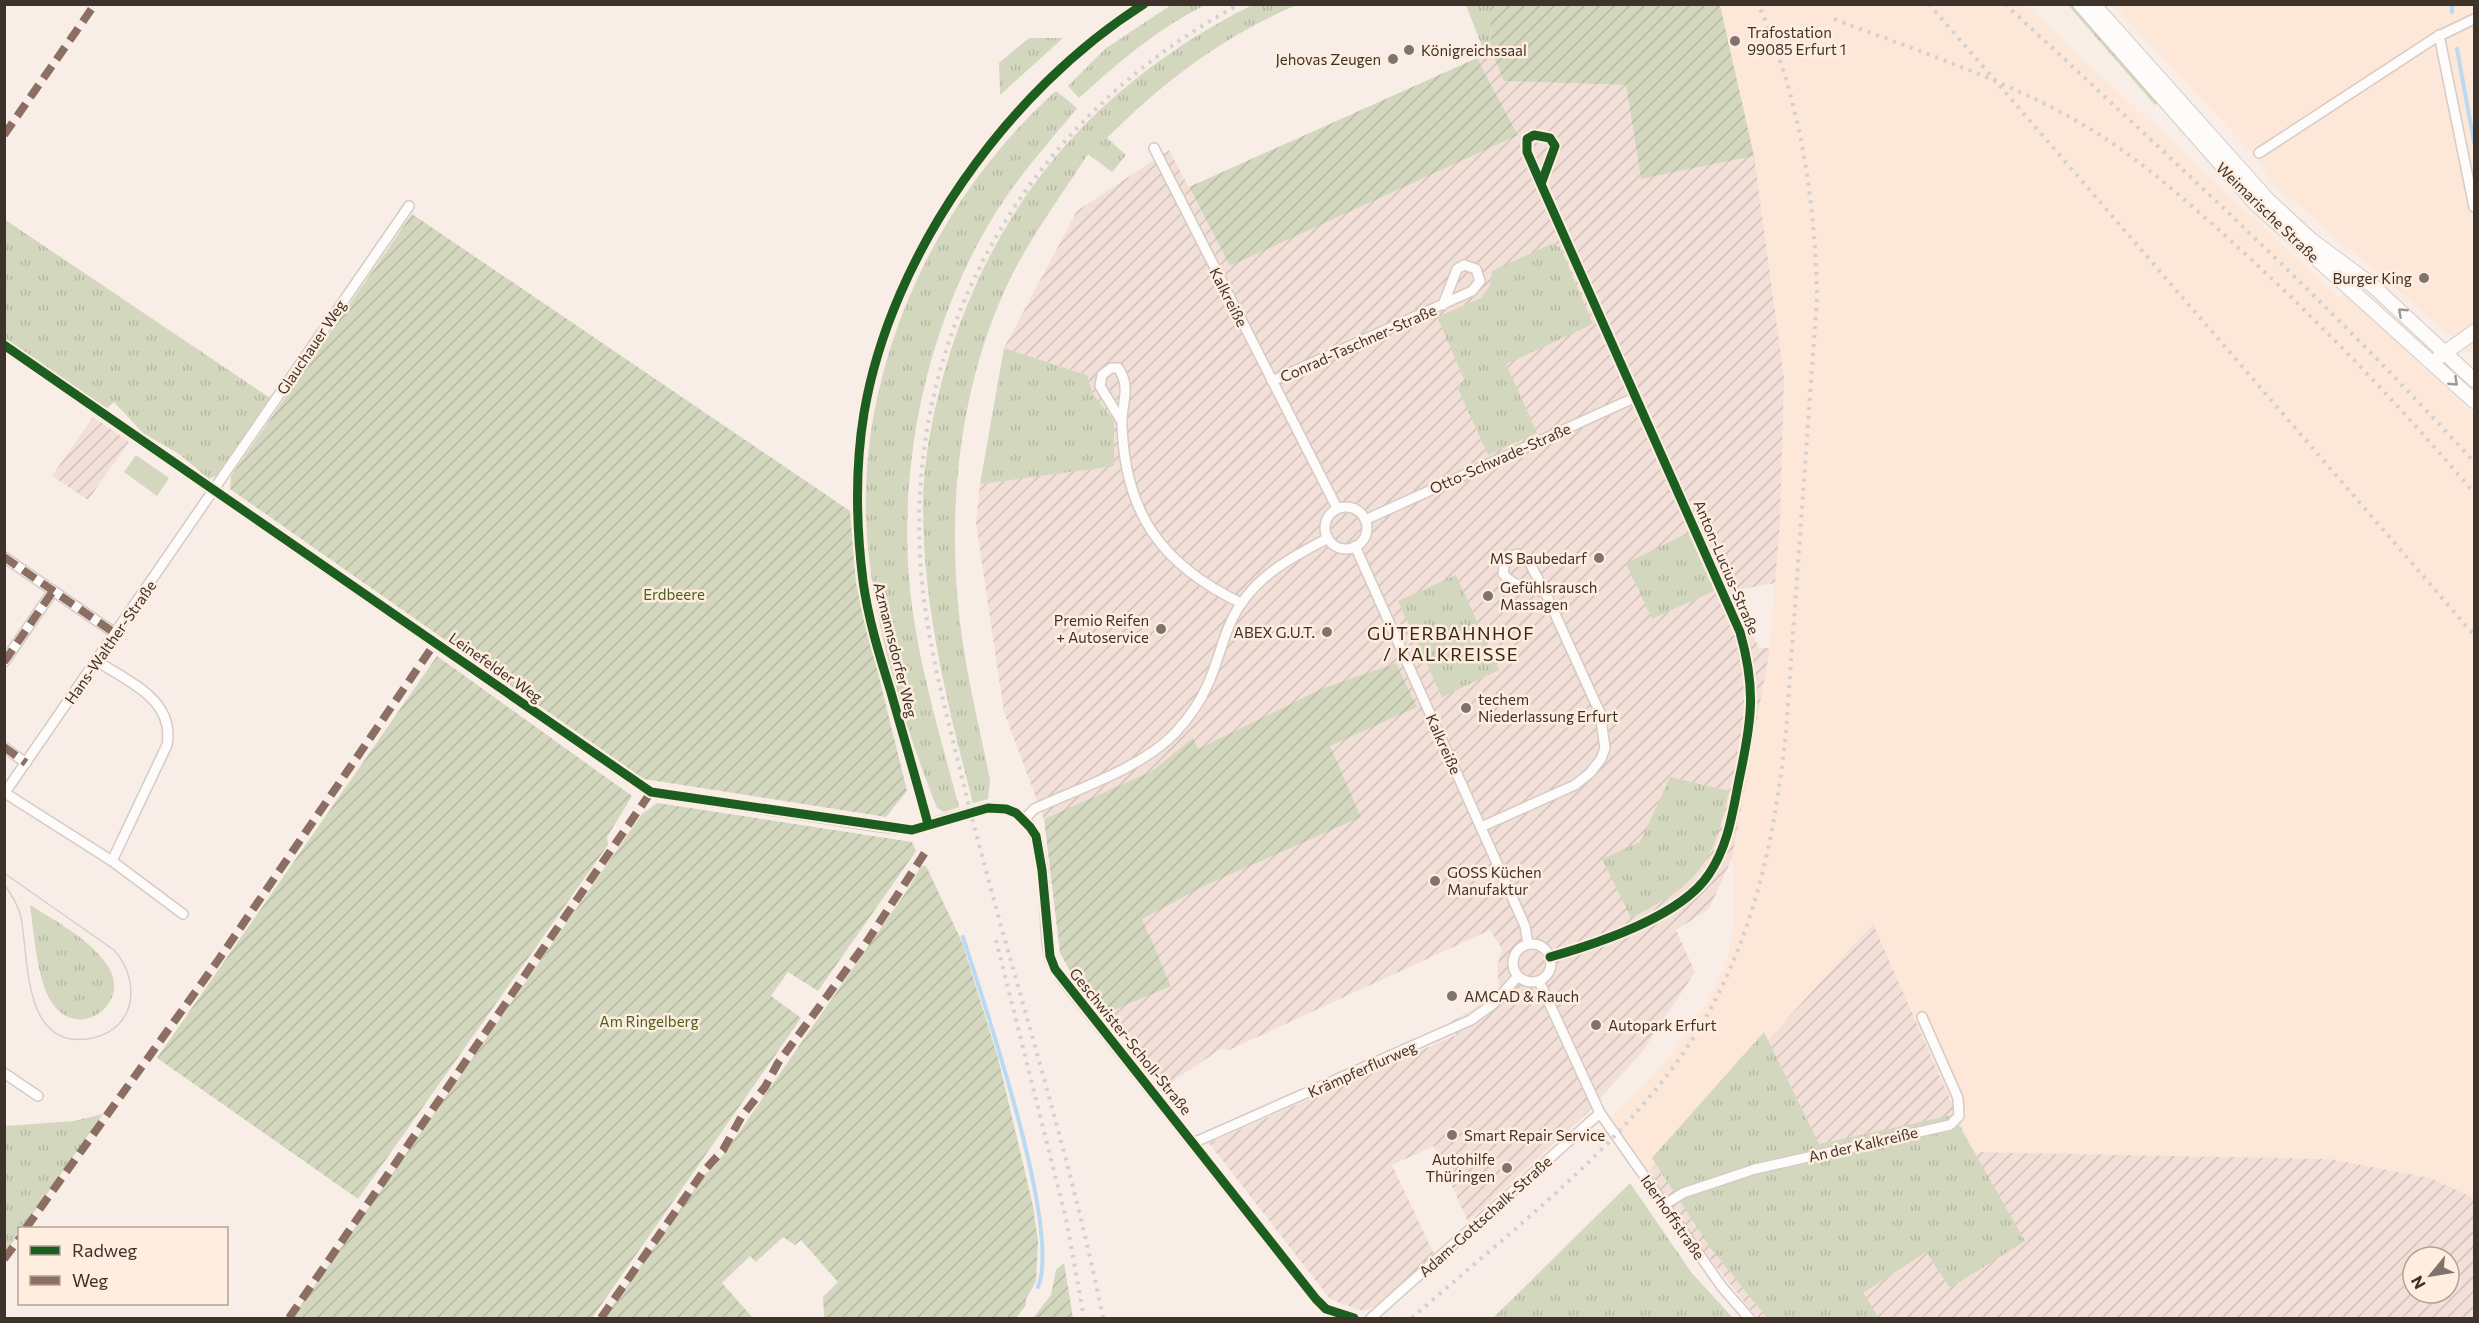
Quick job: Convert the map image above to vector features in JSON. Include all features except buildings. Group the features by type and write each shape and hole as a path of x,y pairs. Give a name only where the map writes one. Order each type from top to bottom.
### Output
{"main road":[{"name":"Weimarische Straße","path":"2080,4 2255,203 2475,401"},
{"name":"Weimarische Straße","path":"2093,4 2267,199 2311,240 2372,285 2475,380"},
{"path":"2434,363 2444,352 2475,332"}],"street":[{"name":"Azmannsdorfer Weg","path":"928,824 874,637 863,582 857,469 869,387 879,351 904,288 961,184 991,143 1043,87 1091,43 1144,4"},
{"path":"2259,153 2439,35 2475,19"},
{"path":"2439,35 2475,207"},
{"name":"Anton-Lucius-Straße","path":"1541,184 1555,146 1550,138 1534,135 1527,139 1527,152 1541,184 1635,397 1740,632 1749,663 1752,693 1749,735 1727,838 1709,875 1666,911 1621,934 1550,957"},
{"name":"Kalkreiße","path":"1154,148 1337,508"},
{"name":"Glauchauer Weg","path":"214,489 409,206"},
{"name":"Conrad-Taschner-Straße","path":"1272,381 1443,304 1476,289 1480,281 1476,269 1464,265 1457,269 1443,304"},
{"path":"1122,422 1100,386 1102,375 1111,368 1118,368 1124,375 1126,400 1122,422 1131,488 1152,535 1182,567 1211,588 1241,603"},
{"name":"Otto-Schwade-Straße","path":"1365,520 1635,397"},
{"name":"Leinefelder Weg","path":"92,406 651,792 881,827 912,830 928,824"},
{"name":"Hans-Walther-Straße","path":"5,794 214,489"},
{"path":"1350,507 1362,514 1365,520 1366,532 1355,546 1343,548 1328,538 1325,532 1327,518 1337,508 1350,507"},
{"path":"928,824 988,808 1006,809 1024,820 1034,809 1148,755 1173,735 1194,711 1208,684 1228,628 1241,603 1275,569 1328,538"},
{"name":"Kalkreiße","path":"1355,546 1525,926 1528,944"},
{"path":"1481,827 1575,785 1590,773 1601,759 1605,748 1600,713 1545,592 1523,556 1517,554 1505,560 1503,574 1511,583 1519,587 1545,592"},
{"path":"4,557 116,634"},
{"path":"4,662 53,591"},
{"path":"97,661 155,701 165,714 170,729 167,745 112,861"},
{"path":"4,747 26,763"},
{"path":"5,794 112,861 183,914"},
{"name":"Geschwister-Scholl-Straße","path":"1024,820 1036,836 1042,870 1050,956 1055,969 1316,1299 1326,1309 1354,1318"},
{"path":"1528,944 1543,948 1550,957 1550,969 1539,981 1527,982 1518,976 1513,964 1521,947 1528,944"},
{"name":"Krämpferflurweg","path":"1193,1143 1471,1020 1493,1004 1518,976"},
{"path":"1539,981 1599,1113"},
{"name":"An der Kalkreiße","path":"1664,1205 1683,1193 1755,1169 1950,1125 1959,1116 1958,1098 1922,1017"},
{"path":"4,1073 38,1096"},
{"name":"Iderhoffstraße","path":"1599,1113 1722,1287 1749,1318"},
{"name":"Adam-Gottschalk-Straße","path":"1371,1318 1599,1113"}],"shaded area":[{"path":"1720,5 2025,5 2338,297 2345,294 2474,415 2474,1198 2430,1178 2330,1159 1973,1152 1873,924 1649,1172 1611,1118 1669,1058 1705,1006 1727,961 1735,919 1735,882 1732,858 1770,648 1780,522 1784,378 1754,156"},
{"path":"2114,5 2474,5 2474,356 2270,181 2265,167"},
{"path":"1492,53 1504,81 1626,85 1641,179 1754,156 1784,378 1780,522 1775,583 1734,591 1759,648 1770,648 1732,858 1709,909 1676,930 1695,972 1642,1052 1588,1112 1468,1222 1434,1146 1392,1165 1434,1254 1377,1306 1363,1311 1330,1299 1209,1143 1456,1035 1451,1022 1486,1001 1499,987 1497,967 1502,949 1490,930 1229,1050 1221,1049 1165,1086 1102,1015 1171,985 1141,919 1206,885 1329,746 1416,707 1396,663 1321,689 1198,749 1192,739 1152,771 1044,819 1004,712 976,523 980,484 1114,465 1114,421 1093,394 1087,375 1004,348 1077,211 1169,150 1230,266 1518,134 1477,58"},
{"path":"93,417 129,442 88,500 52,476"},
{"path":"1873,924 1973,1152 2330,1159 2430,1178 2474,1198 2474,1318 1757,1318 1695,1240 1649,1172"}],"green space":[{"path":"1254,4 1297,5 1270,17 1219,46 1150,98 1107,138 1126,155 1112,172 1088,154 1022,257 995,313 970,396 962,439 955,527 959,614 990,780 988,799 973,803 939,659 928,586 923,512 924,477 932,424 944,373 965,312 990,255 1022,202 1058,154 1099,111 1146,71 1197,36"},
{"path":"1171,5 1205,5 1155,35 1079,98 1068,86 1105,49"},
{"path":"1466,5 1489,5 1492,53 1486,56"},
{"path":"1489,5 1720,5 1754,156 1641,179 1626,85 1504,81 1492,53"},
{"path":"2068,5 2072,5 2158,103 2155,105"},
{"path":"1029,38 1063,38 1000,95 999,63"},
{"path":"1477,58 1518,135 1230,266 1189,187"},
{"path":"1056,91 1077,108 1006,197 957,287 939,335 925,386 915,437 909,488 907,540 910,590 924,672 959,807 944,812 937,808 900,703 874,590 866,518 868,458 877,399 893,341 915,284 943,230 976,180 1014,133"},
{"name":"Erdbeere","path":"412,214 850,511 856,583 907,791 886,817 644,779 230,489 231,476"},
{"path":"4,219 270,398 218,475 209,479 179,454 143,433 114,402 107,408 97,403 5,340"},
{"path":"1551,244 1560,247 1593,324 1506,364 1537,433 1488,455 1457,386 1465,381 1437,317 1481,298 1490,285 1492,271"},
{"path":"1004,348 1087,375 1093,394 1114,421 1114,466 980,484"},
{"path":"136,455 169,478 157,496 124,472"},
{"path":"1688,533 1714,591 1652,619 1626,563"},
{"path":"1456,575 1499,670 1442,697 1398,601"},
{"path":"437,656 632,796 607,837 608,845 358,1199 157,1058"},
{"path":"1396,663 1417,707 1330,746 1361,817 1206,885 1142,919 1171,986 1102,1015 1075,980 1060,953 1044,819 1152,771 1193,738 1198,749 1321,689"},
{"path":"1670,777 1729,791 1723,816 1709,855 1700,870 1673,894 1631,918 1602,859 1640,842"},
{"name":"Am Ringelberg","path":"657,803 912,842 916,851 818,991 788,972 771,996 801,1018 592,1318 292,1318 642,814"},
{"path":"921,866 926,866 962,942 998,1058 1033,1206 1038,1241 1036,1281 1026,1299 1026,1305 1016,1318 824,1318 823,1297 838,1282 801,1240 795,1245 783,1237 756,1262 750,1256 722,1283 753,1318 604,1318 705,1174 714,1167 726,1151 908,889"},
{"path":"30,905 84,940 109,968 114,981 113,993 108,1004 100,1013 89,1018 78,1019 66,1016 55,1007 49,998 37,959"},
{"path":"1764,1032 1819,1144 1953,1115 2025,1241 1950,1288 1926,1252 1863,1293 1879,1318 1767,1318 1709,1246 1652,1158"},
{"path":"103,1114 24,1227 18,1227 18,1234 5,1254 5,1126 74,1121"},
{"path":"1630,1183 1691,1272 1733,1318 1493,1318"},
{"path":"1064,1263 1073,1318 1033,1318 1051,1295 1056,1270"}],"waterway":[{"path":"2452,4 2452,12"},
{"path":"2457,49 2474,142"},
{"path":"963,937 1002,1062 1030,1168 1039,1217 1043,1258 1038,1287"}],"tram line":[{"path":"4,873 114,950 123,962 131,988 130,1002 119,1024 108,1033 93,1038 70,1039 53,1031 41,1017 33,999 21,917 4,884"}],"railway":[{"path":"1103,1318 1072,1184 981,853 937,672 922,585 920,556 922,469 936,386 962,307 998,233 1045,165 1101,104 1167,50 1240,4"},
{"path":"1412,1318 1576,1174 1652,1094 1684,1051 1712,1006 1742,940 1753,907 1777,803 1786,732 1817,298 1809,185 1795,111 1773,39 1758,4"},
{"path":"1929,4 2474,635"},
{"path":"2005,4 2303,285 2474,462"},
{"path":"1834,19 2017,90 2075,120 2136,160 2211,223 2293,299 2386,394 2474,493"},
{"path":"996,940 1067,1223 1084,1318"}],"marked path":[{"path":"4,135 95,4"},
{"path":"4,557 116,634"},
{"path":"4,662 53,591"},
{"path":"27,1227 219,959 435,643"},
{"path":"4,747 26,763"},
{"path":"289,1318 651,792"},
{"path":"601,1318 703,1172 723,1150 742,1116 866,943 926,851"},
{"path":"4,1259 18,1241"}],"cycle path":[{"path":"928,824 874,636 865,595 861,560 858,518 859,455 864,413 878,353 900,294 929,236 963,181 1003,129 1047,82 1094,40 1144,4"},
{"path":"1541,184 1527,152 1527,139 1534,135 1550,138 1555,146 1541,184 1740,632 1750,687 1747,737 1735,801 1721,851 1709,874 1679,903 1659,915 1613,936 1550,957"},
{"path":"4,345 651,792 912,830 988,808 1006,809 1016,813 1036,836 1042,870 1050,956 1055,969 1316,1299 1326,1309 1354,1318"}],"place":[{"name":"Trafostation 99085 Erfurt 1","path":"1735,41"},
{"name":"Königreichssaal","path":"1409,50"},
{"name":"Jehovas Zeugen","path":"1393,59"},
{"name":"Burger King","path":"2424,278"},
{"name":"MS Baubedarf","path":"1599,558"},
{"name":"Gefühlsrausch Massagen","path":"1488,596"},
{"name":"Premio Reifen + Autoservice","path":"1161,629"},
{"name":"ABEX G.U.T.","path":"1327,632"},
{"name":"techem Niederlassung Erfurt","path":"1466,708"},
{"name":"GOSS Küchen Manufaktur","path":"1435,881"},
{"name":"AMCAD & Rauch","path":"1452,996"},
{"name":"Autopark Erfurt","path":"1596,1025"},
{"name":"Smart Repair Service","path":"1452,1135"},
{"name":"Autohilfe Thüringen","path":"1507,1168"}],"district":[{"name":"GÜTERBAHNHOF / KALKREISSE","path":"1451,643"}]}
